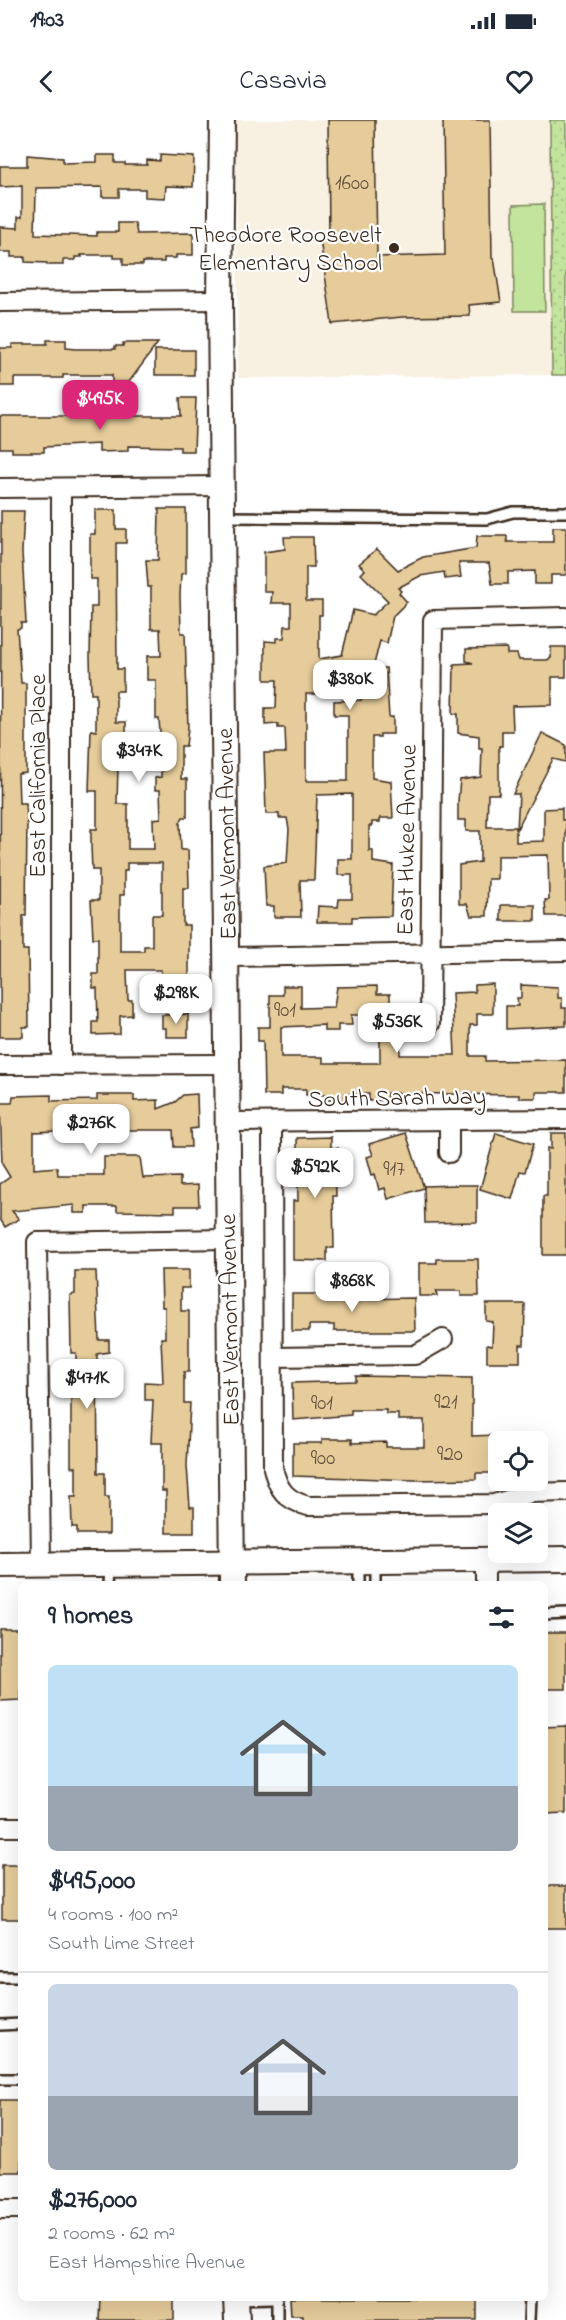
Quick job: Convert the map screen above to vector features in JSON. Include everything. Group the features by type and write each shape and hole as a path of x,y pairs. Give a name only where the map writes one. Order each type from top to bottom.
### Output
{"street":[{"name":"East Vermont Avenue","path":"222,120 220,300 224,486 232,1574"},
{"path":"0,302 220,300"},
{"path":"0,488 224,486"},
{"name":"East California Place","path":"61,488 61,1065"},
{"name":"East Hukee Avenue","path":"430,1024 433,620 566,617"},
{"path":"228,957 566,951"},
{"path":"0,1065 227,1064"},
{"name":"South Sarah Way","path":"229,1122 566,1119"},
{"path":"449,1120 449,1153"},
{"path":"272,1122 273,1468 276,1482 284,1495 296,1503 308,1506 494,1504 531,1493 566,1492"},
{"path":"41,1565 37,1242 228,1239"},
{"path":"273,1357 415,1355 443,1339"},
{"path":"0,1565 41,1565 110,1575 366,1573 486,1559 566,1560"},
{"path":"486,1559 486,1581"},
{"path":"0,1827 18,1827"},
{"path":"0,2209 18,2209"},
{"path":"237,2301 237,2320"}],"lane":[{"path":"223,517 487,519 513,512 566,512"},
{"path":"548,1615 566,1614"},
{"path":"0,1977 18,1977"},
{"path":"0,2025 18,2025"},
{"path":"0,2079 18,2079"},
{"path":"277,2301 277,2320"},
{"path":"529,2320 530,2301"}],"shaded area":[{"name":"Theodore Roosevelt Elementary School","path":"236,120 550,120 552,375 238,378"}],"green space":[{"path":"550,120 566,120 566,375 552,375"},
{"path":"544,204 545,311 514,311 513,205"}],"building":[{"path":"328,120 375,120 377,257 445,255 443,120 490,120 492,258 494,258 501,302 469,305 470,316 402,317 332,324 320,239 329,239"},
{"path":"27,155 63,158 63,163 97,162 97,155 115,155 115,163 125,163 125,165 147,165 147,160 160,161 160,155 194,157 193,187 166,186 165,198 145,197 145,189 119,189 119,197 102,197 102,187 36,188 35,234 97,236 97,232 118,232 118,223 135,223 137,234 193,233 193,255 176,255 176,258 164,258 164,262 143,262 143,265 123,265 123,258 114,258 114,255 81,255 82,257 75,257 75,260 63,260 63,265 47,265 47,263 25,262 25,257 11,257 11,252 0,252 0,227 18,228 18,217 22,217 22,186 0,187 0,166 27,166"},
{"path":"47,340 66,340 66,348 75,349 115,349 115,346 123,346 123,343 158,343 129,382 112,382 112,375 63,375 63,378 14,378 14,386 0,386 0,348 12,348 12,344 47,344"},
{"path":"155,350 194,350 194,375 155,375"},
{"path":"180,398 196,398 194,451 180,451 180,447 128,446 128,451 99,452 99,444 44,447 44,452 12,452 12,448 0,448 0,416 74,416 74,412 109,411 109,416 181,416"},
{"path":"159,509 186,509 186,573 181,574 180,595 181,633 185,633 188,728 186,746 181,746 181,779 187,779 187,817 183,817 180,823 181,850 188,850 189,888 183,888 183,925 189,925 189,992 162,992 161,970 127,970 128,1000 132,1000 132,1015 120,1016 120,1034 93,1035 93,1022 98,1022 97,988 93,988 93,974 98,974 98,938 93,938 91,900 99,900 99,870 92,870 91,846 91,829 97,829 97,791 89,791 91,730 96,731 96,694 91,694 90,656 91,607 97,607 97,579 90,579 90,534 95,534 95,510 116,510 116,529 126,529 126,543 116,543 117,669 123,669 123,691 116,691 116,722 126,722 126,743 122,743 121,766 118,765 117,804 128,804 128,849 154,849 153,819 161,818 160,790 155,790 155,778 161,777 159,719 156,719 156,680 147,680 147,656 161,656 160,629 151,629 151,587 148,587 146,560 158,560","holes":["127,863 162,863 162,915 152,915 152,946 144,946 144,951 120,951 120,895 124,895 124,871 127,871"]},
{"path":"1,511 24,511 22,552 26,623 21,623 21,628 17,629 21,683 26,683 26,773 18,774 19,803 26,803 27,821 26,916 23,916 23,950 28,950 29,1027 23,1027 23,1037 0,1037"},
{"path":"553,527 566,527 566,575 551,575 551,584 535,584 535,571 508,572 508,584 492,584 489,563 459,563 461,577 445,579 444,572 420,576 398,588 401,591 399,593 407,602 393,616 387,643 380,641 373,668 386,668 389,717 393,717 393,734 380,734 380,737 372,737 372,778 391,781 393,818 380,818 380,822 372,822 372,826 369,826 369,851 373,851 373,862 393,865 391,916 352,917 352,922 317,922 318,906 338,907 339,899 352,899 352,875 338,875 338,859 352,859 352,794 317,795 314,880 300,880 301,917 274,917 274,906 266,906 264,866 287,863 289,829 287,818 279,818 279,814 266,814 264,753 286,753 285,728 278,728 278,724 265,725 265,708 276,708 277,680 265,680 265,641 277,642 277,638 284,638 285,626 291,626 291,603 271,603 272,592 264,592 264,552 285,549 284,537 313,537 314,567 306,567 306,601 322,601 322,615 319,615 319,659 342,655 353,610 373,615 388,601 361,574 365,570 359,564 377,549 398,570 423,557 476,548 477,536 507,536 507,542 553,542","holes":["359,667 361,700 334,701 334,715 348,715 348,781 306,781 306,694 317,694 317,674"]},
{"path":"551,647 566,647 566,677 552,677 552,705 512,706 513,731 502,731 502,746 499,746 499,794 488,794 487,827 516,827 516,842 544,841 544,809 562,808 562,820 566,820 566,916 546,916 545,900 549,900 548,855 497,856 497,879 488,879 487,916 471,916 467,904 459,904 459,865 480,862 480,831 466,831 466,820 458,820 458,801 460,780 481,777 482,748 479,748 479,736 458,733 458,714 453,714 454,664 473,663 466,661 466,649 507,648 507,654 517,654 519,660 547,660 551,658"},
{"path":"542,733 566,745 566,762 553,759 517,829 519,794 513,794"},
{"path":"501,905 535,905 535,921 501,921"},
{"path":"493,984 493,1014 477,1014 477,1025 470,1025 470,1056 485,1056 485,1061 566,1060 566,1092 536,1092 536,1098 519,1098 519,1095 387,1093 387,1100 369,1101 369,1094 345,1094 345,1100 328,1100 328,1095 306,1095 306,1089 281,1089 281,1095 264,1095 263,1041 258,1041 258,1027 270,1027 270,995 283,995 283,986 301,986 301,1008 334,1007 337,987 377,986 377,994 390,994 390,1022 377,1022 377,1015 351,1015 352,1025 338,1025 338,1031 324,1031 324,1025 281,1027 281,1057 323,1057 323,1063 380,1063 380,1029 400,1029 400,1055 455,1055 452,993 475,992 475,985"},
{"path":"521,985 558,987 558,998 562,998 562,1008 566,1008 566,1026 506,1029 506,1006 518,1006 517,998 521,998"},
{"path":"188,1014 188,1037 166,1037 166,1028 162,1028 162,1015"},
{"path":"197,1094 198,1128 190,1129 191,1147 174,1147 173,1130 115,1130 115,1139 102,1139 103,1136 87,1136 87,1121 57,1122 57,1131 34,1132 34,1169 57,1167 58,1175 104,1175 104,1157 140,1157 143,1178 180,1177 180,1186 198,1185 199,1206 175,1206 175,1212 117,1211 117,1206 86,1206 86,1213 74,1213 74,1205 12,1211 19,1219 5,1227 0,1219 0,1184 10,1177 2,1164 0,1103 12,1103 13,1096 51,1095 51,1101 97,1100 97,1095 134,1095 134,1101 158,1100 158,1109 175,1102 183,1095"},
{"path":"406,1133 424,1188 388,1199 385,1188 379,1190 375,1174 372,1175 367,1157 373,1155 369,1144"},
{"path":"496,1133 533,1144 525,1172 520,1171 512,1199 480,1189"},
{"path":"551,1133 566,1133 566,1255 543,1255 543,1196 547,1196 547,1148 551,1149"},
{"path":"331,1137 331,1148 338,1148 339,1167 335,1167 336,1196 333,1196 334,1248 327,1248 327,1261 293,1260 293,1201 298,1201 297,1138"},
{"path":"477,1185 477,1222 425,1223 424,1186"},
{"path":"437,1259 478,1259 479,1296 461,1296 461,1291 436,1291 437,1296 419,1296 419,1263 437,1263"},
{"path":"161,1270 189,1270 189,1288 181,1288 181,1311 189,1311 189,1372 184,1372 184,1403 190,1403 187,1466 190,1507 194,1507 194,1533 166,1533 166,1491 162,1491 162,1443 151,1443 153,1400 145,1400 145,1382 163,1383 161,1338 165,1338 165,1307 162,1307"},
{"path":"75,1271 96,1271 99,1340 109,1340 109,1352 97,1354 98,1473 105,1473 105,1497 109,1497 109,1534 77,1534 77,1527 72,1527 71,1497 76,1497 76,1467 71,1467 71,1385 76,1385 76,1353 71,1353 70,1295 75,1294"},
{"path":"292,1294 351,1294 351,1299 414,1298 415,1331 334,1331 334,1325 309,1325 309,1331 292,1331"},
{"path":"486,1304 525,1304 524,1345 520,1345 520,1362 487,1362 487,1345 492,1346 493,1322 486,1321"},
{"path":"356,1376 472,1378 472,1436 488,1435 488,1473 476,1473 476,1479 415,1480 293,1476 293,1443 322,1443 322,1439 352,1439 352,1443 386,1442 386,1447 424,1447 424,1420 398,1420 398,1414 386,1414 386,1410 351,1410 351,1415 293,1420 292,1383 356,1381"},
{"path":"0,1629 18,1629 18,1700 0,1701"},
{"path":"548,1633 566,1633 566,1689 548,1689"},
{"path":"566,1726 566,1813 548,1814 548,1727"},
{"path":"2,1865 18,1865 18,1919 2,1919"},
{"path":"548,1886 566,1886 566,1928 548,1928"},
{"path":"0,2100 18,2100 18,2172 0,2172"},
{"path":"100,2301 174,2301 174,2320 99,2320"},
{"path":"290,2301 477,2301 477,2320 303,2320 303,2315 291,2315"}],"place":[{"name":"Theodore Roosevelt Elementary School","path":"394,248"}]}
